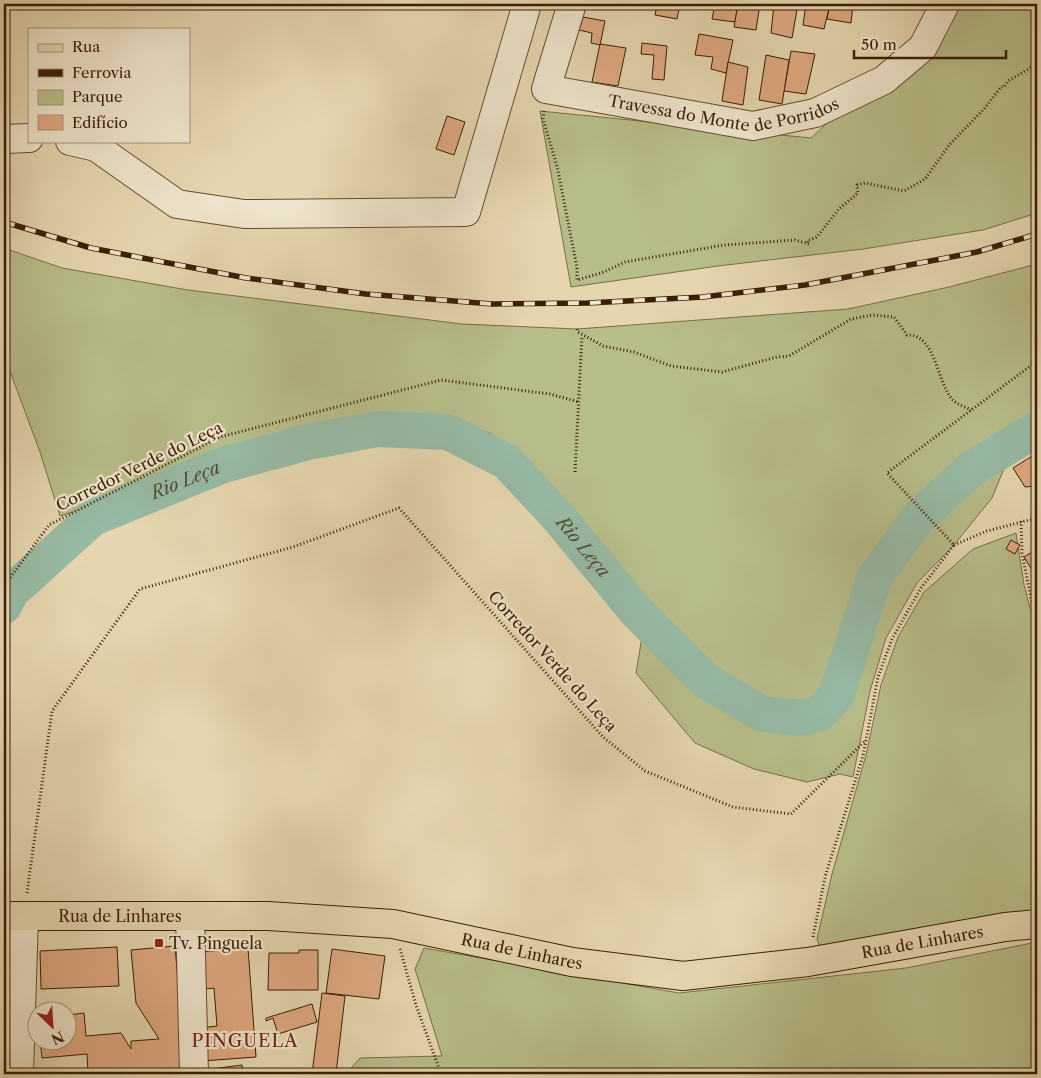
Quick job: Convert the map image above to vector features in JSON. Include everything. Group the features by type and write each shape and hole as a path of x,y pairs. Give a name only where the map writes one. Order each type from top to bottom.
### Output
{"main road":[{"name":"Rua de Linhares","path":"14,916 268,916 394,924 572,962 683,976 808,962 1005,927 1037,924"}],"street":[{"path":"74,142 96,147 177,204 244,214 466,212 527,4"},
{"path":"546,89 572,4"},
{"name":"Travessa do Monte de Porridos","path":"546,89 753,126 806,115 815,113 884,80 923,47 945,4"},
{"path":"4,139 28,138"},
{"path":"14,916 18,1074"},
{"path":"190,916 194,1074"}],"path":[{"path":"546,89 543,118 557,166 576,268 576,280 604,272 625,262 724,245 794,240 809,244 807,240 817,238 839,209 858,193 857,185 865,183 904,190 925,179 950,144 984,109 1001,87 1004,87 1008,81 1037,64"},
{"path":"578,329 582,336 603,346 634,352 671,366 722,372 776,357 789,356 851,319 873,314 894,317 907,335 914,334 924,340 935,360 938,377 954,402 971,410"},
{"path":"574,472 582,336"},
{"path":"954,545 887,473 1037,361"},
{"name":"Corredor Verde do Leça","path":"4,586 49,525 220,437 441,380 550,394 579,402"},
{"name":"Corredor Verde do Leça","path":"14,916 52,711 140,589 293,547 399,508 603,737 645,771 733,806 791,814 866,740"},
{"path":"808,962 825,877 866,740 878,677 892,639 921,588 954,545 1021,520 1037,518"},
{"path":"1021,520 1022,553 1037,629"},
{"path":"394,924 416,1005 441,1074"}],"green space":[{"path":"955,4 1037,4 1037,213 983,230 863,249 718,266 571,287 540,111 811,138"},
{"path":"4,248 62,268 188,290 462,324 577,329 848,309 949,287 1037,264 1037,448 1005,466 992,498 954,545 917,583 886,638 870,691 853,777 840,774 807,782 754,769 695,743 636,673 648,601 540,472 490,433 419,415 356,424 225,451 89,507 60,516 40,452 4,355"},
{"path":"1016,533 1024,585 1037,635 1037,914 825,950 819,945 817,939 832,874 866,755 881,685 898,637 924,592 973,549"},
{"path":"1037,942 1037,1074 346,1074 360,1058 442,1056 415,969 424,948 679,993 906,968"}],"building":[{"path":"657,4 680,4 677,19 655,15"},
{"path":"715,4 738,4 735,22 712,19"},
{"path":"738,4 760,4 756,30 734,27"},
{"path":"774,4 798,4 792,38 771,33"},
{"path":"806,4 830,4 824,29 803,25"},
{"path":"830,4 853,4 851,23 827,19"},
{"path":"583,17 605,21 600,45 591,43 592,33 579,30"},
{"path":"699,34 733,40 726,73 711,69 713,57 695,55"},
{"path":"642,43 667,46 664,80 652,79 654,55 641,54"},
{"path":"600,44 626,48 618,86 592,82"},
{"path":"791,51 815,54 806,94 784,91"},
{"path":"766,55 789,60 782,104 759,100"},
{"path":"728,62 748,67 743,105 722,101"},
{"path":"447,116 465,122 454,155 436,149"},
{"path":"1037,453 1037,486 1025,487 1013,468"},
{"path":"1011,540 1020,545 1015,554 1006,549"},
{"path":"1037,549 1037,578 1024,557"},
{"path":"175,946 186,1074 88,1074 87,1054 42,1058 41,1050 78,1050 78,1014 84,1013 86,1036 121,1033 131,1049 131,1041 159,1039 136,1003 131,950"},
{"path":"117,947 119,986 41,989 40,951"},
{"path":"248,948 256,1057 202,1061 200,1028 217,1026 214,988 206,989 202,952"},
{"path":"332,949 385,956 379,999 326,993"},
{"path":"299,950 318,950 318,990 268,990 269,953 299,953"},
{"path":"322,993 345,996 336,1074 312,1074"},
{"path":"312,1004 317,1022 278,1034 273,1018 266,1021 266,1018"},
{"path":"242,1065 243,1074 205,1074 204,1070"}],"waterway":[{"name":"Rio Leça","path":"4,606 11,592 93,518 223,465 308,442 377,429 448,432 507,462 559,518 636,611 705,680 762,714 800,718 819,714 836,696 875,577 918,518 971,469 1037,429"}],"railway":[{"path":"4,222 91,248 246,278 366,294 492,304 588,303 703,297 805,285 977,252 1037,234"}],"place":[{"name":"Tv. Pinguela","path":"159,943"}],"district":[{"name":"PINGUELA","path":"245,1041"}]}
